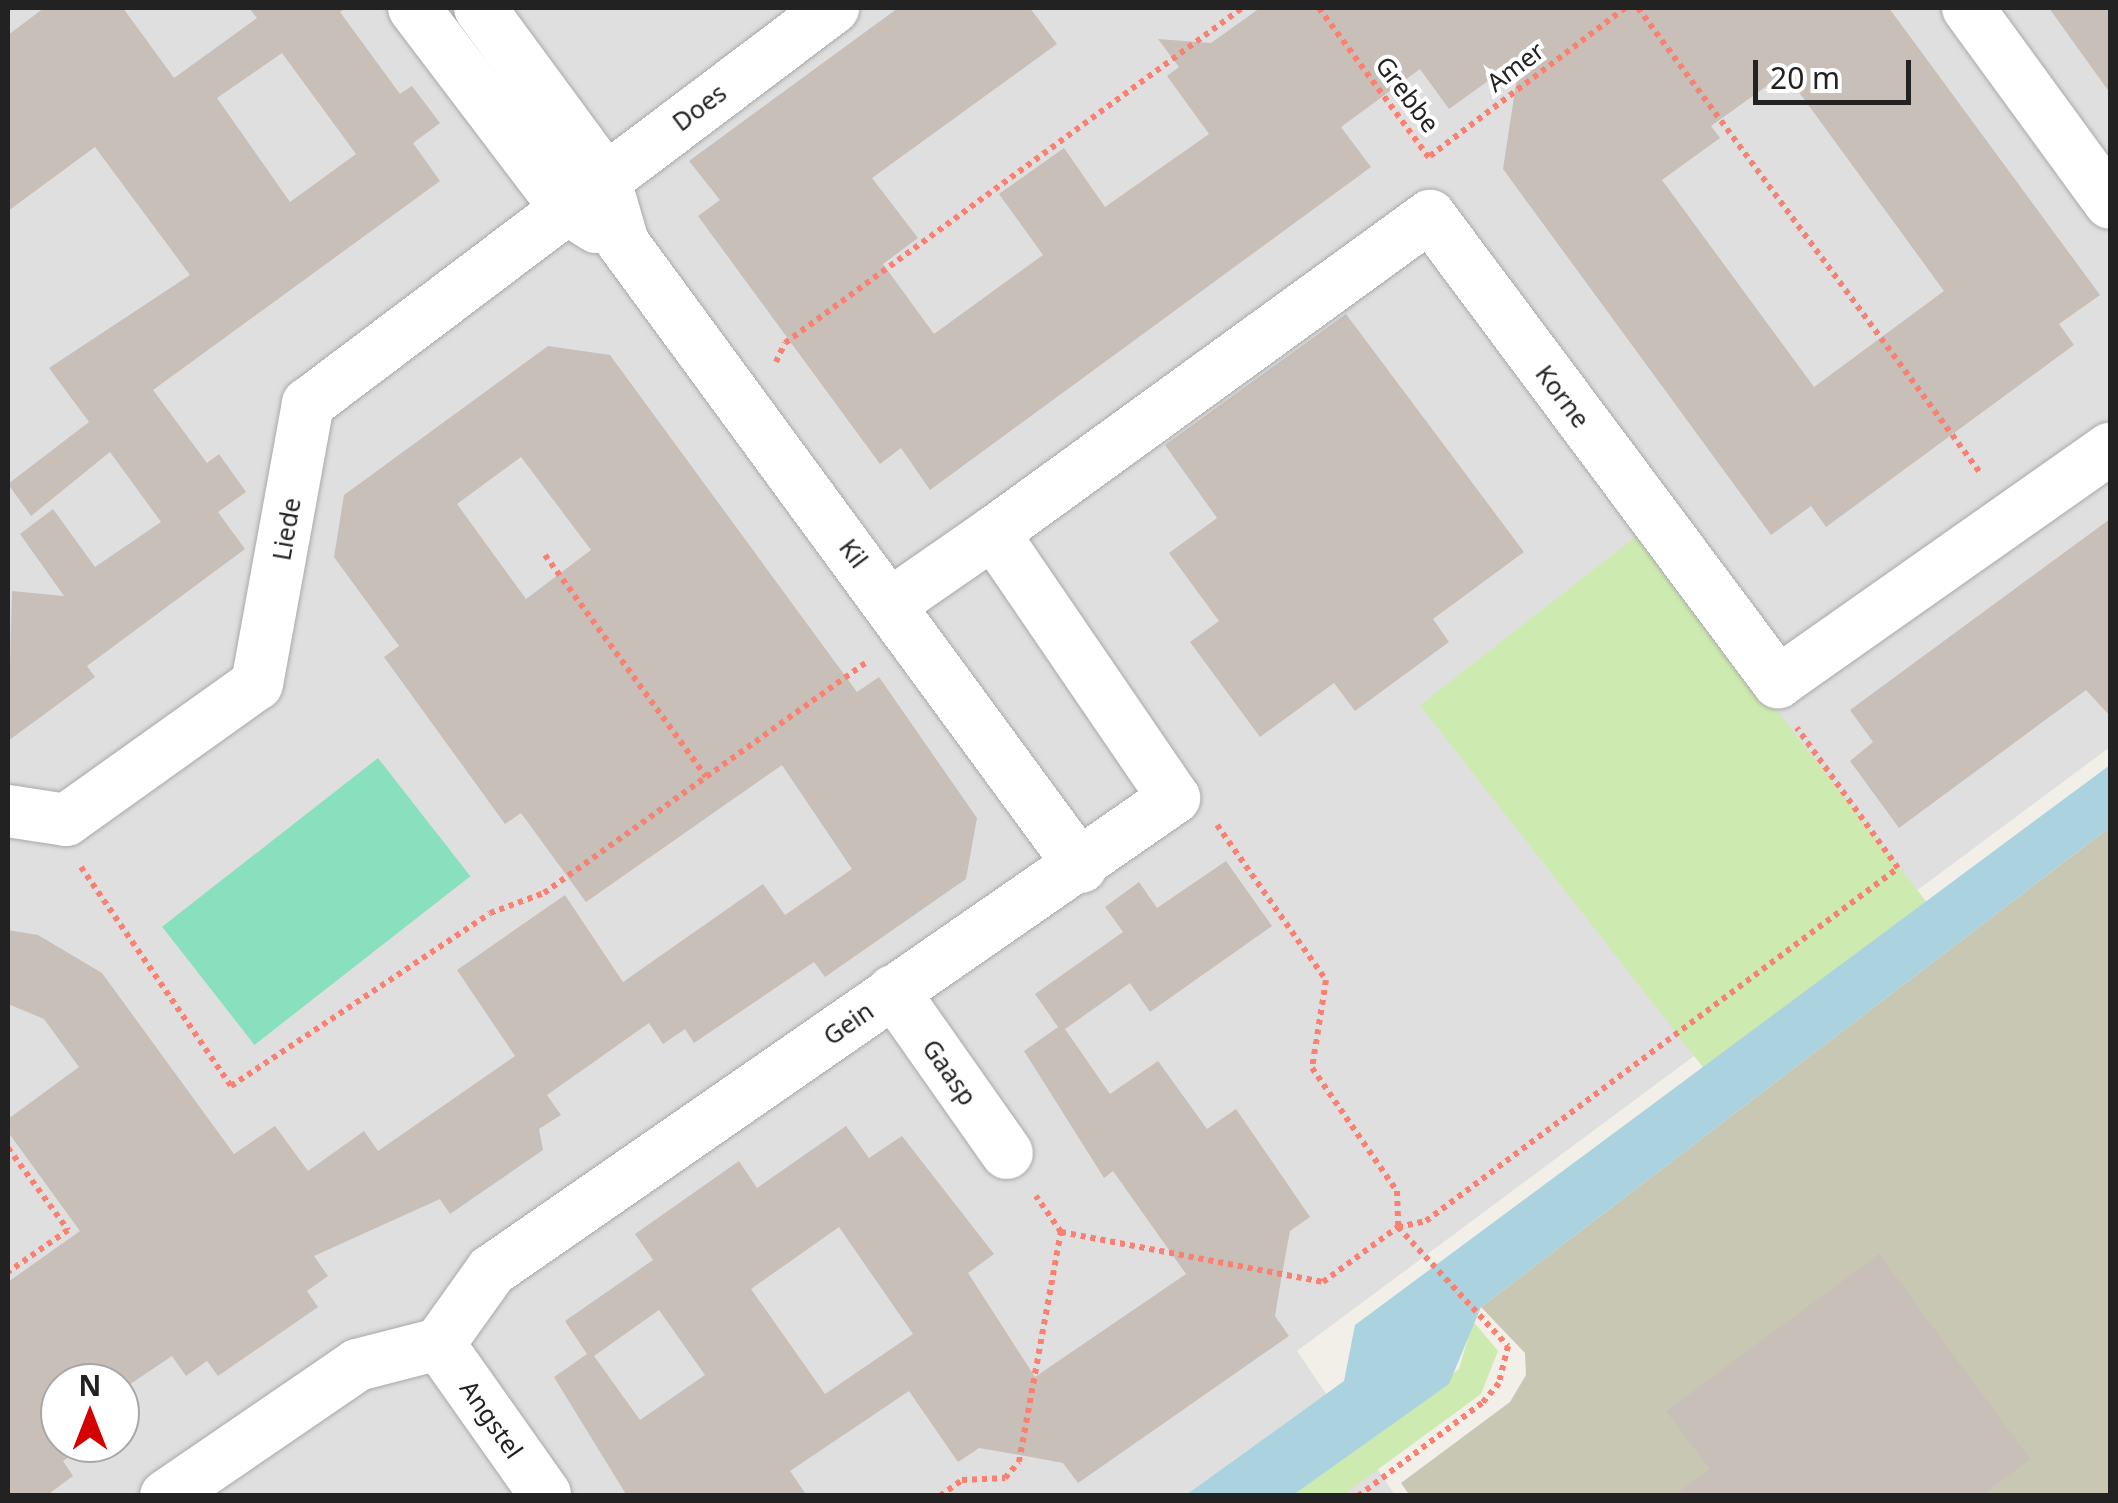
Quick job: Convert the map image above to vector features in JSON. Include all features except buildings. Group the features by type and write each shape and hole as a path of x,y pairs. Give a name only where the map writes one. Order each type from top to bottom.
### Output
{"street":[{"name":"Kil","path":"414,8 585,192"},
{"name":"Kil","path":"480,8 585,192 901,616 1080,866"},
{"name":"Does","path":"585,192 833,8"},
{"path":"1968,8 2110,203"},
{"name":"Liede","path":"27,814 66,820 257,684 308,404 585,192"},
{"path":"901,616 993,533 1430,216"},
{"name":"Korne","path":"1430,216 1778,682"},
{"path":"1778,682 2110,448"},
{"path":"993,533 1174,798"},
{"name":"Gein","path":"439,1344 492,1271 1174,798"},
{"name":"Gaasp","path":"893,991 1007,1154"},
{"path":"166,1496 357,1365 439,1344"},
{"name":"Angstel","path":"439,1344 545,1494"}],"path":[{"path":"736,395 772,372 785,343 1242,8"},
{"name":"Grebbe","path":"1318,8 1430,156 1430,216"},
{"name":"Amer","path":"1430,156 1625,8"},
{"path":"1638,8 2013,517"},
{"path":"545,556 706,777"},
{"path":"27,814 231,1086 490,913 544,893 706,777 901,616"},
{"path":"1007,1154 1061,1232 1324,1282 1398,1228 1426,1222 1898,868 1782,706 1778,682"},
{"path":"1174,798 1216,823 1326,980 1312,1068 1397,1191 1398,1228 1508,1346 1499,1383 1358,1496"},
{"path":"8,1148 68,1230 8,1272"},
{"path":"940,1496 962,1480 1005,1478 1019,1462 1061,1232"}],"shaded area":[{"path":"8,8 2110,8 2110,747 1297,1351 1395,1495 8,1496"},
{"path":"2110,827 2110,1495 1410,1496 1401,1483 1510,1402 1526,1375 1525,1353 1481,1307"}],"green space":[{"path":"1639,534 1928,904 1709,1076 1420,705"},
{"path":"378,758 470,876 254,1045 162,927"},
{"path":"1473,1321 1498,1351 1481,1394 1343,1495 1293,1496 1459,1369"}],"water":[{"path":"2110,765 2110,827 1481,1307 1449,1384 1293,1495 1186,1495 1344,1381 1355,1325"}]}
